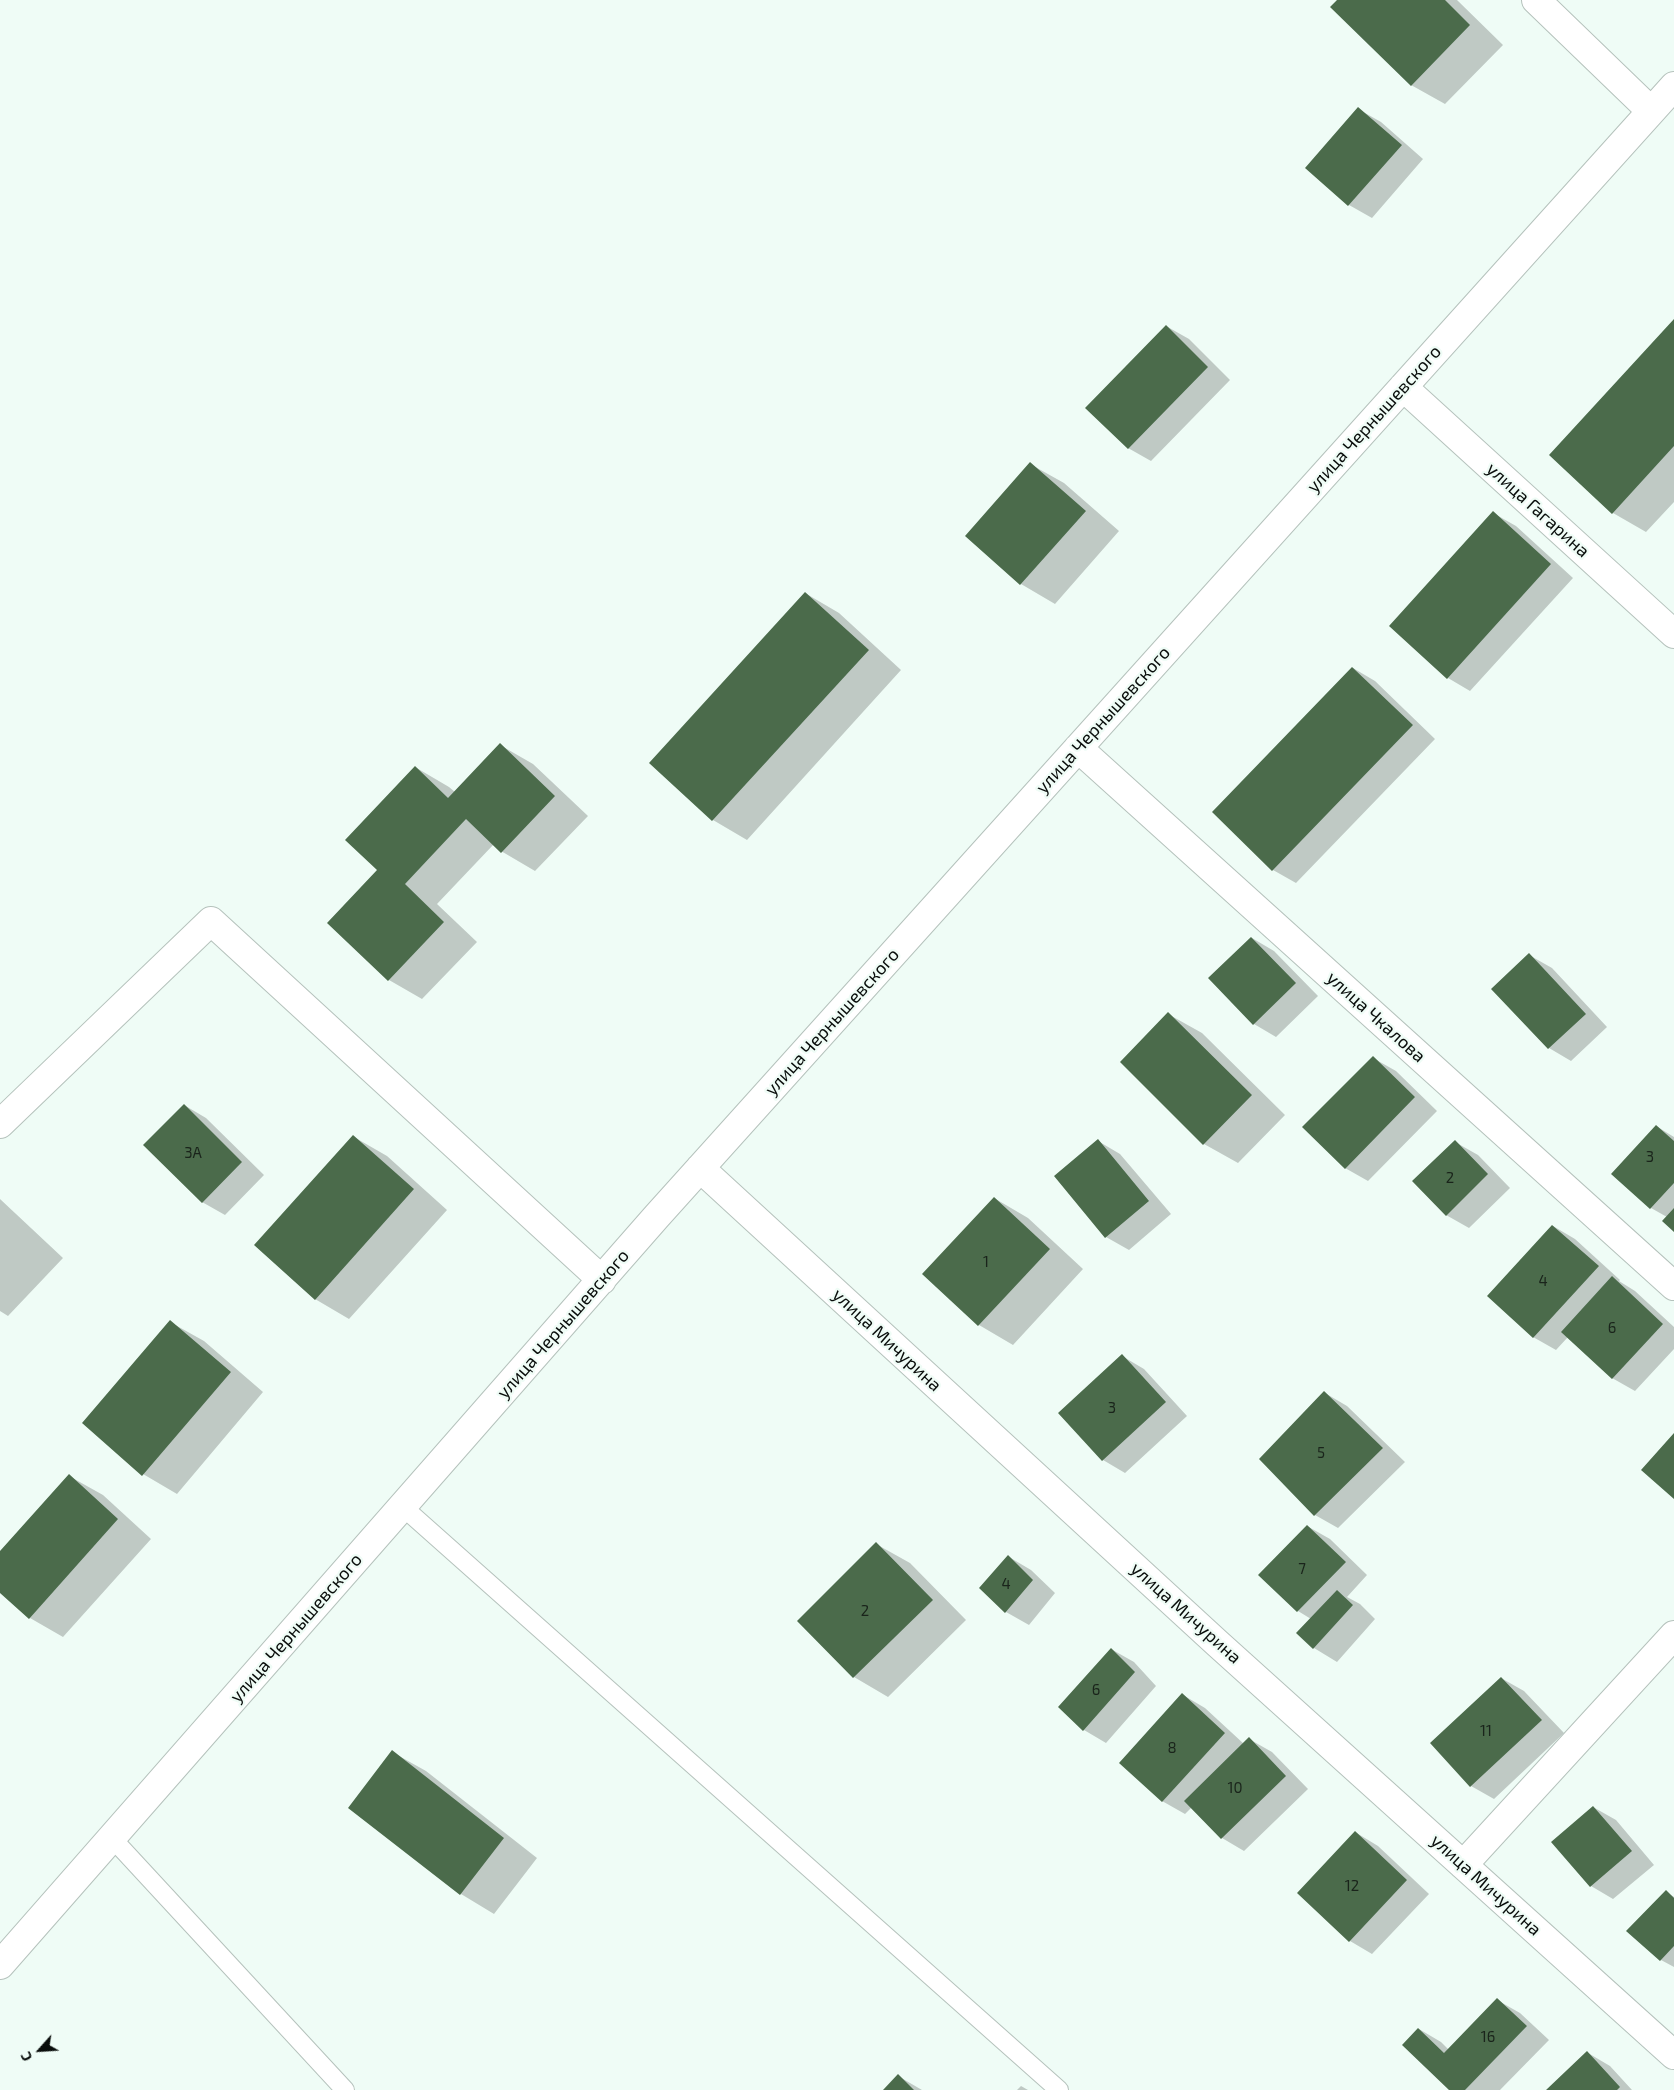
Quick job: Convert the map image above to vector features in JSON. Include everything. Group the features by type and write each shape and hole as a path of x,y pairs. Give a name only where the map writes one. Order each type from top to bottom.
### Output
{"street":[{"path":"1536,0 1651,111"},
{"name":"улица Чернышевского","path":"3,1955 112,1838 700,1168 1674,86"},
{"name":"улица Гагарина","path":"1403,387 1674,634"},
{"name":"улица Чкалова","path":"1078,748 1674,1286"},
{"path":"0,1124 211,921 602,1280"},
{"name":"улица Мичурина","path":"700,1168 1217,1643 1674,2055"},
{"path":"1463,1865 1674,1635"}],"lane":[{"path":"403,1507 1059,2090"},
{"path":"112,1838 345,2090"}],"building":[{"path":"1337,0 1445,0 1470,25 1411,86 1330,7"},
{"path":"1358,107 1402,145 1348,206 1305,168"},
{"path":"1674,319 1674,446 1612,514 1549,455"},
{"path":"1166,325 1208,367 1128,449 1085,408"},
{"path":"1030,462 1086,511 1020,585 965,536"},
{"path":"1493,511 1551,564 1447,679 1389,626"},
{"path":"805,592 869,650 712,821 649,763"},
{"path":"1352,667 1413,725 1272,871 1212,812"},
{"path":"500,743 555,796 501,853 466,819 405,884 444,922 388,981 327,923 377,870 345,840 415,766 448,798"},
{"path":"1251,937 1296,983 1253,1025 1208,978"},
{"path":"1529,953 1586,1014 1548,1049 1491,989"},
{"path":"1168,1012 1252,1095 1203,1145 1120,1062"},
{"path":"1373,1056 1415,1097 1345,1169 1302,1127"},
{"path":"184,1104 242,1162 202,1203 143,1145"},
{"path":"1656,1125 1674,1141 1674,1183 1650,1209 1611,1174"},
{"path":"353,1135 414,1189 315,1300 254,1245"},
{"path":"1098,1139 1149,1201 1105,1238 1054,1176"},
{"path":"1455,1140 1488,1174 1446,1216 1412,1181"},
{"path":"994,1197 1050,1249 978,1326 922,1274"},
{"path":"1674,1208 1674,1232 1662,1221"},
{"path":"1552,1225 1599,1266 1533,1338 1487,1296"},
{"path":"1612,1276 1663,1324 1612,1379 1561,1332"},
{"path":"170,1320 231,1372 142,1476 82,1423"},
{"path":"1122,1354 1166,1402 1102,1461 1058,1413"},
{"path":"1324,1391 1383,1448 1314,1516 1259,1459"},
{"path":"1674,1433 1674,1499 1641,1470"},
{"path":"69,1474 118,1519 29,1619 0,1593 0,1551"},
{"path":"1307,1525 1346,1562 1297,1612 1258,1575"},
{"path":"876,1542 933,1600 853,1678 797,1621"},
{"path":"1008,1555 1033,1580 1005,1613 979,1588"},
{"path":"1337,1590 1353,1605 1313,1649 1296,1633"},
{"path":"1111,1648 1135,1672 1083,1731 1058,1707"},
{"path":"1501,1677 1542,1720 1470,1787 1430,1743"},
{"path":"1182,1693 1225,1733 1162,1802 1119,1763"},
{"path":"1249,1737 1286,1776 1221,1839 1184,1801"},
{"path":"392,1750 504,1838 460,1895 348,1808"},
{"path":"1593,1806 1632,1851 1590,1887 1551,1842"},
{"path":"1355,1831 1407,1880 1349,1942 1297,1893"},
{"path":"1666,1890 1674,1898 1674,1946 1660,1961 1626,1931"},
{"path":"1497,1998 1527,2026 1465,2090 1449,2090 1402,2045 1418,2028 1444,2053"},
{"path":"1587,2051 1620,2087 1617,2090 1546,2090"},
{"path":"898,2074 914,2090 883,2090"}]}
